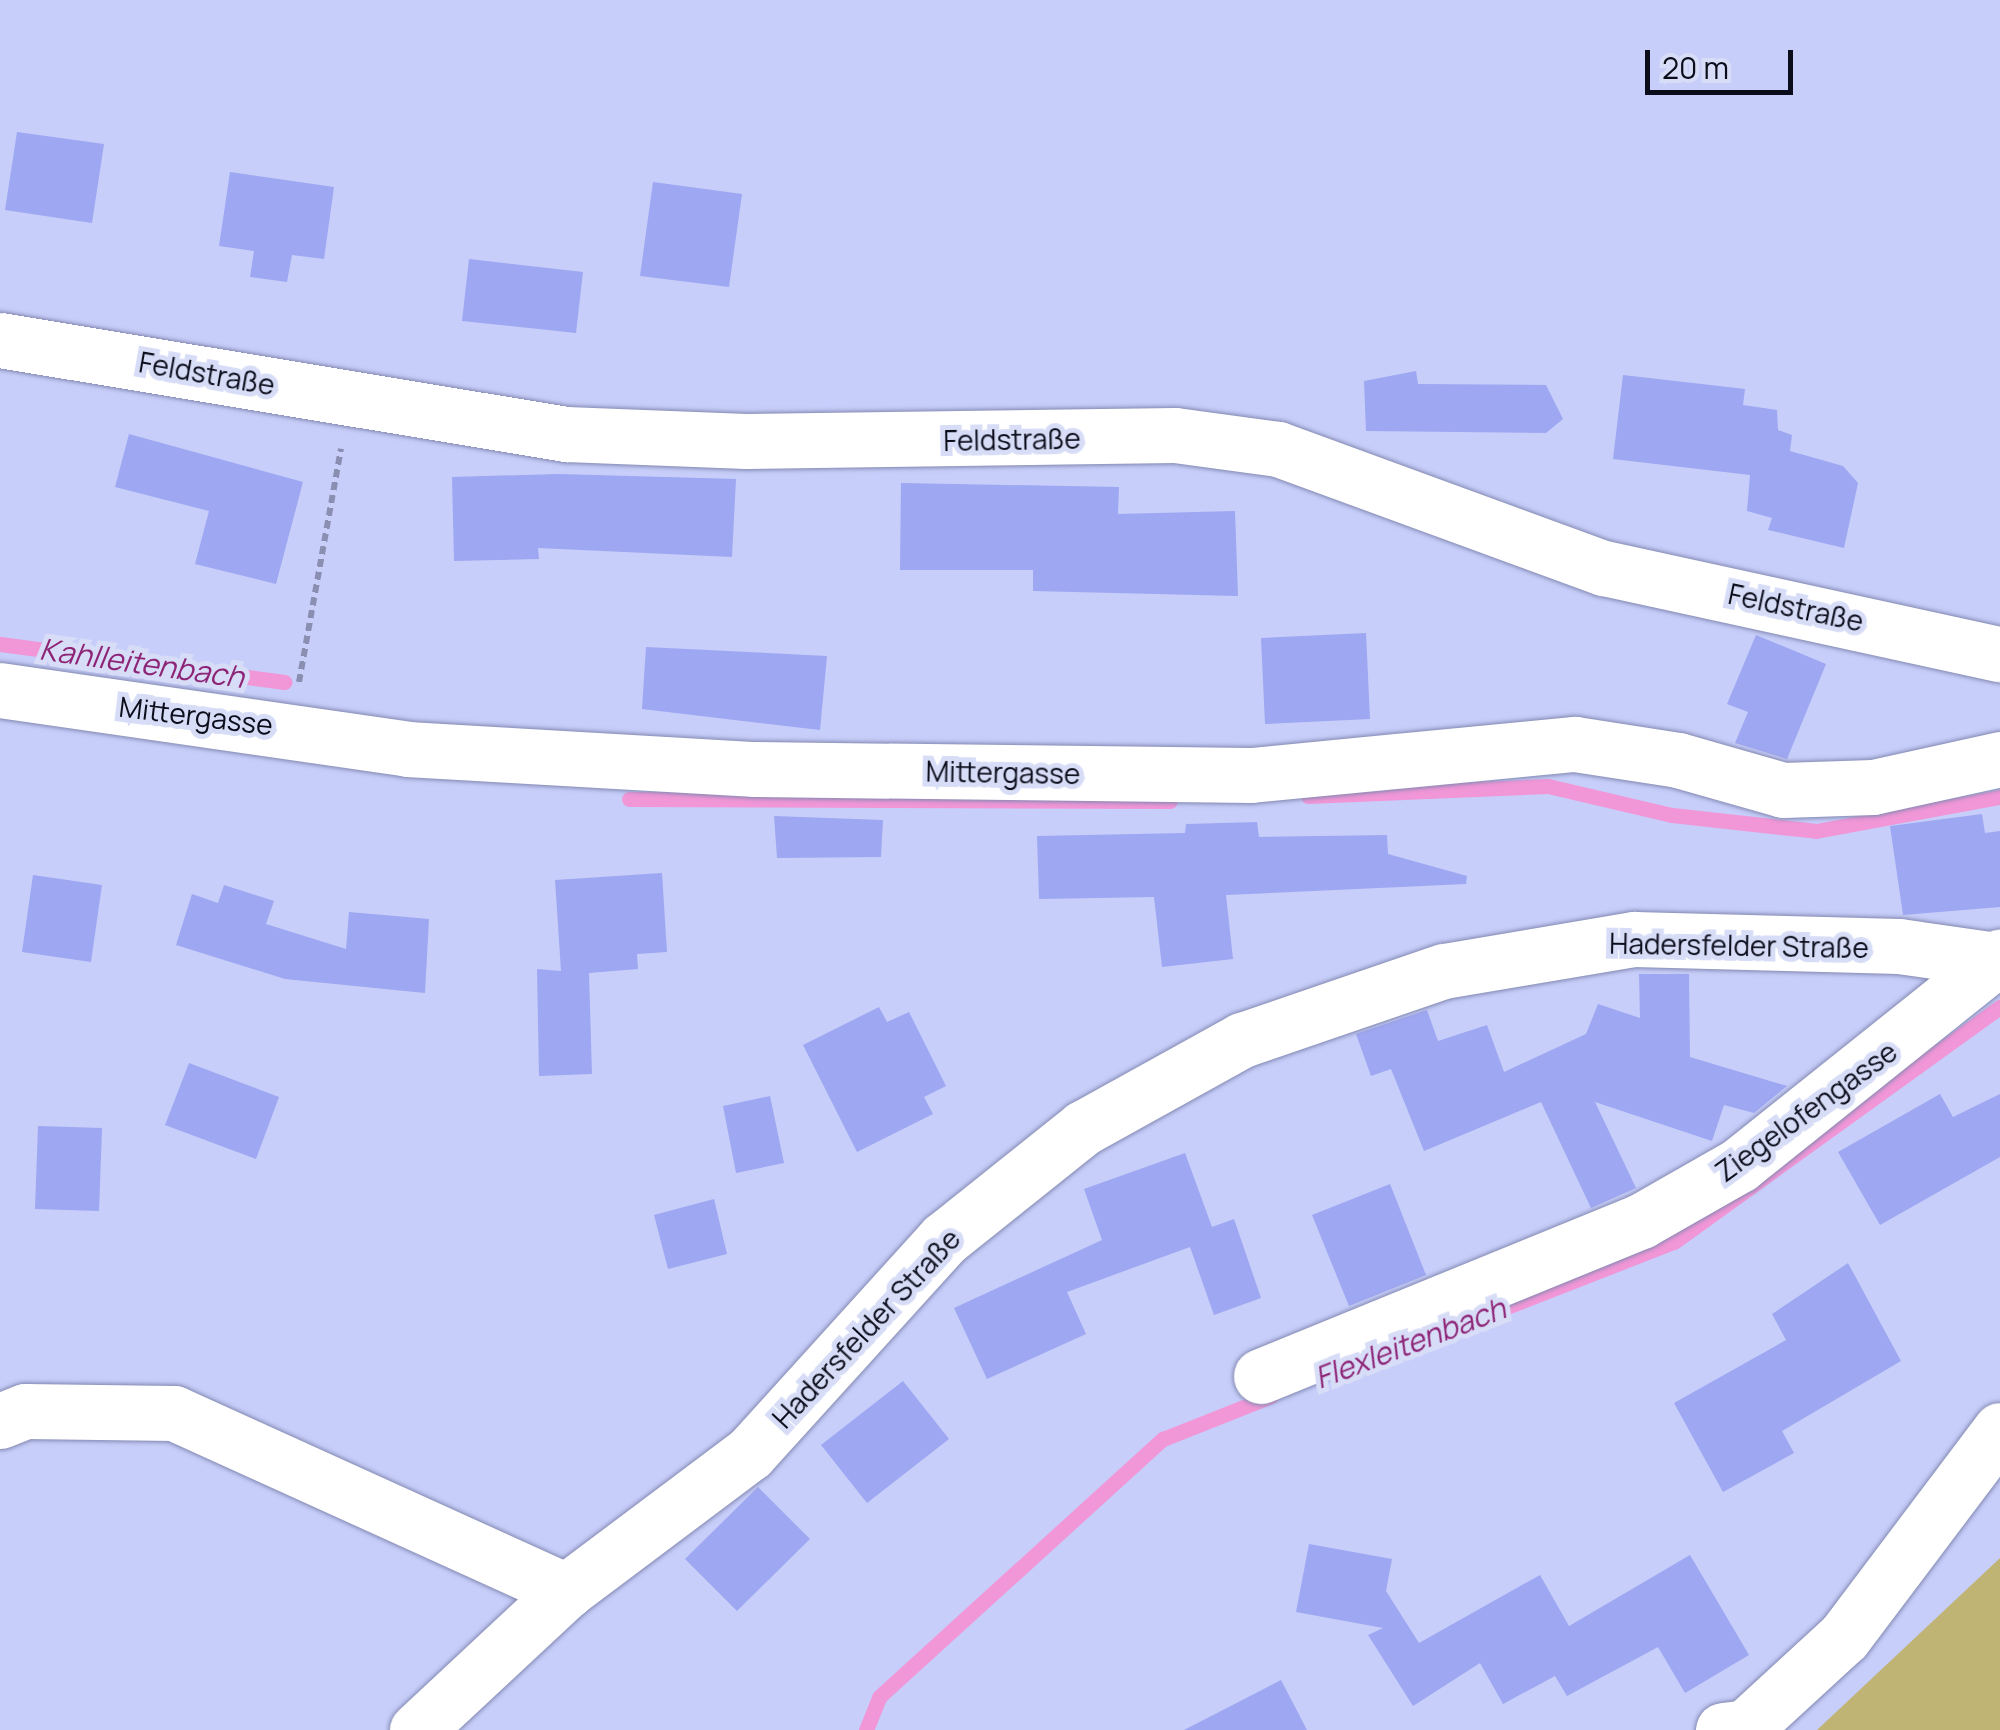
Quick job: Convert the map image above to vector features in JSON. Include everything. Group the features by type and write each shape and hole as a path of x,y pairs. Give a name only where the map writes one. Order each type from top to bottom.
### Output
{"street":[{"name":"Feldstraße","path":"0,340 566,434 746,442 1175,435 1278,449 1604,568 2000,654"},
{"name":"Mittergasse","path":"0,690 290,727 407,748 775,769 1251,775 1574,744 1678,760 1783,790 1873,788 2000,759"},
{"name":"Hadersfelder Straße","path":"418,1730 566,1591 750,1453 959,1226 1083,1128 1242,1040 1444,971 1615,941 1899,946 1998,958"},
{"name":"Ziegelofengasse","path":"1262,1376 1641,1221 1739,1165 1998,958"},
{"path":"0,1421 25,1410 174,1412 566,1591"},
{"path":"1723,1730 1746,1728 1844,1637 2000,1430"}],"path":[{"path":"290,727 350,398"}],"shaded area":[{"path":"2000,1558 2000,1730 1817,1730"}],"building":[{"path":"17,132 104,144 92,223 5,210"},
{"path":"230,172 334,187 324,259 292,255 287,282 250,277 254,251 219,246"},
{"path":"653,182 742,194 729,287 640,276"},
{"path":"469,259 583,272 576,333 462,321"},
{"path":"1416,371 1418,384 1546,385 1563,419 1546,433 1366,431 1364,381"},
{"path":"1623,375 1745,389 1743,405 1777,410 1778,430 1792,435 1790,451 1843,466 1858,483 1844,548 1768,530 1772,518 1747,511 1750,475 1613,459"},
{"path":"129,434 303,482 276,584 195,564 209,511 115,487"},
{"path":"559,474 736,479 732,557 538,548 539,559 454,561 452,477"},
{"path":"901,483 1119,487 1118,514 1235,511 1238,596 1033,591 1033,570 900,570"},
{"path":"1366,633 1370,719 1265,724 1261,638"},
{"path":"1756,635 1826,664 1787,759 1735,743 1748,712 1727,704"},
{"path":"646,647 827,656 820,730 642,709"},
{"path":"1982,814 1985,833 2000,831 2000,907 1903,915 1890,826"},
{"path":"774,816 883,820 881,857 777,858"},
{"path":"1257,822 1259,837 1387,835 1388,854 1467,876 1466,884 1226,895 1233,959 1162,967 1154,897 1039,899 1037,836 1185,833 1186,824"},
{"path":"662,873 667,952 637,954 638,969 589,973 592,1074 539,1076 537,969 561,971 555,880"},
{"path":"33,875 102,885 91,962 22,952"},
{"path":"224,885 274,901 266,924 346,949 349,912 429,919 425,993 285,979 176,945 192,894 218,903"},
{"path":"1639,974 1689,974 1690,1057 1787,1086 1754,1113 1724,1105 1712,1141 1595,1102 1636,1188 1591,1208 1541,1102 1424,1151 1391,1069 1371,1076 1356,1034 1427,1010 1438,1041 1487,1025 1504,1072 1586,1034 1598,1004 1640,1018"},
{"path":"879,1007 887,1022 909,1012 946,1086 924,1097 933,1114 857,1152 803,1045"},
{"path":"189,1063 279,1097 256,1159 165,1125"},
{"path":"1940,1094 1953,1117 2000,1094 2000,1157 1880,1225 1838,1152"},
{"path":"770,1096 784,1163 736,1173 723,1106"},
{"path":"38,1126 102,1128 99,1211 35,1209"},
{"path":"1185,1153 1212,1227 1234,1219 1261,1298 1214,1315 1190,1247 1067,1292 1086,1334 987,1379 954,1308 1102,1240 1084,1189"},
{"path":"1390,1184 1426,1275 1349,1306 1312,1215"},
{"path":"714,1199 727,1254 668,1269 654,1215"},
{"path":"1848,1263 1901,1361 1782,1431 1794,1453 1723,1492 1674,1403 1786,1340 1772,1314"},
{"path":"903,1381 949,1439 867,1503 821,1445"},
{"path":"758,1487 810,1539 737,1611 685,1559"},
{"path":"1309,1544 1392,1559 1386,1591 1419,1643 1540,1575 1569,1626 1690,1555 1749,1655 1685,1693 1658,1647 1567,1696 1555,1676 1503,1704 1480,1663 1413,1706 1368,1635 1383,1628 1296,1612"},
{"path":"1281,1680 1307,1730 1184,1730"}],"waterway":[{"name":"Kahlleitenbach","path":"0,644 284,682"},
{"path":"1308,796 1548,786 1672,815 1816,831 2000,797"},
{"path":"629,799 1170,801"},
{"name":"Flexleitenbach","path":"1368,1361 1674,1242 2000,1007"},
{"name":"Flexleitenbach","path":"866,1730 879,1697 1163,1439 1271,1396"}]}
